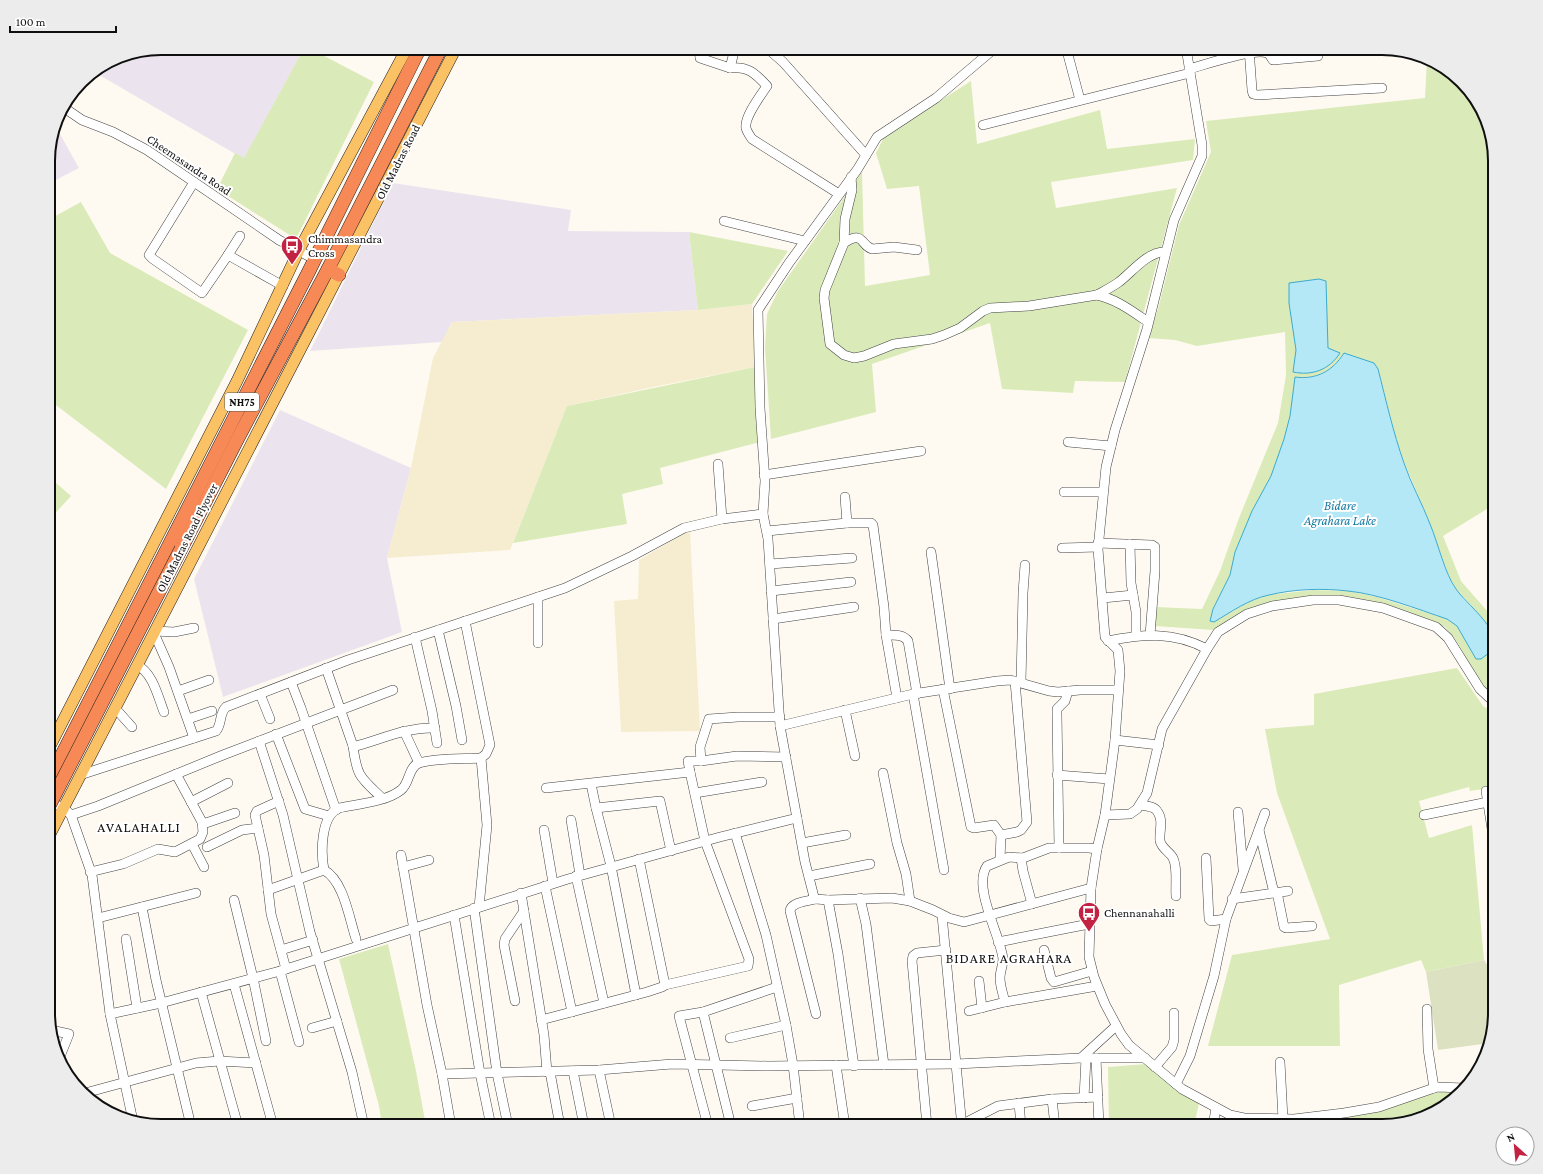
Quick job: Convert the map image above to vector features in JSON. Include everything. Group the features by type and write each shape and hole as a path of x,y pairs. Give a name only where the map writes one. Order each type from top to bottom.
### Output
{"highway":[{"name":"NH75","path":"314,259 416,55"},
{"name":"Old Madras Road","path":"333,272 438,55"},
{"name":"Old Madras Road Flyover","path":"55,794 314,259"},
{"name":"Old Madras Road Flyover","path":"55,769 175,546 333,272"}],"main road":[{"path":"55,736 216,423 299,250 403,55"},
{"name":"Old Madras Road","path":"333,272 365,227 452,55"},
{"path":"55,828 67,812 80,775 324,307 333,272"}],"street":[{"path":"700,55 700,58 730,68 749,70 767,86 749,115 746,126 748,133 752,139 839,194"},
{"path":"730,68 733,55"},
{"path":"775,55 783,62 866,155"},
{"path":"816,899 814,897 809,876 797,818 780,721 770,564 767,531 763,514 764,475 758,353 758,310 851,177 877,137 936,98 987,55"},
{"path":"1068,55 1080,100"},
{"path":"1187,55 1202,144 1202,156 1174,220 1148,322 1115,430 1106,467 1103,492 1098,545 1105,634 1108,641 1116,648 1119,654 1120,671 1115,740 1105,815 1097,849 1091,888 1089,957 1097,986 1105,1004 1116,1026 1129,1045 1182,1089 1230,1115 1256,1119"},
{"path":"983,125 1190,71 1236,55"},
{"path":"1248,55 1252,90 1253,94 1257,95 1382,88"},
{"path":"1270,55 1273,60 1318,56"},
{"name":"Cheemasandra Road","path":"68,110 82,120 113,132 147,150 280,240 314,259"},
{"path":"851,177 852,190 845,219 844,243 825,290 824,298 830,344 844,355 854,358 864,356 894,344 921,339 932,339 944,335 960,328 983,311 990,308 1030,306 1096,295 1117,284 1137,266 1154,254 1165,252"},
{"path":"194,182 149,255 202,293 240,236"},
{"path":"724,221 805,241"},
{"path":"844,243 849,240 859,238 862,239 868,248 872,249 894,247 917,250"},
{"path":"228,255 283,286"},
{"path":"1096,295 1105,297 1123,305 1148,322"},
{"path":"1068,442 1111,446"},
{"path":"764,475 921,451"},
{"path":"718,464 722,519"},
{"path":"1064,492 1103,492"},
{"path":"845,497 846,523"},
{"path":"80,775 217,730 224,708 326,668 582,581 684,528 722,519 763,514"},
{"path":"767,531 846,523 871,523 874,527 886,635 897,698"},
{"path":"1130,544 1133,595 1137,626 1136,635"},
{"path":"1062,548 1130,544 1152,545 1155,547 1155,571 1150,634"},
{"path":"931,552 946,689 971,827 974,828 994,825 1001,835 1000,860"},
{"path":"770,564 852,558"},
{"path":"1001,835 1017,832 1021,830 1027,822 1018,682 1025,565"},
{"path":"771,591 851,582"},
{"path":"1103,598 1133,595"},
{"path":"538,597 538,643"},
{"path":"1105,815 1130,814 1140,805 1147,793 1162,729 1218,632 1247,614 1272,606 1313,600 1339,600 1376,607 1436,627 1448,638 1480,689 1488,696"},
{"path":"773,619 854,607"},
{"path":"276,734 305,809 332,813 392,796 403,789 411,770 419,763 481,758 486,754 490,745 465,621"},
{"path":"194,628 174,632 155,632 178,690 194,738"},
{"path":"438,630 456,706 462,740"},
{"path":"1108,641 1136,635 1150,634 1191,641 1207,649"},
{"path":"886,635 905,637 908,641 915,694 944,870"},
{"path":"415,638 437,743"},
{"path":"137,665 144,668 148,674 164,712"},
{"path":"326,668 353,746 358,772 362,779 382,798"},
{"path":"178,690 209,680"},
{"path":"701,761 700,748 709,719 738,717 780,721 845,710 915,694 997,681 1018,682 1049,691 1118,690"},
{"path":"291,682 306,723 332,813 322,841 324,870 333,878 341,890 356,939"},
{"path":"67,812 98,806 276,734 394,690"},
{"path":"1059,848 1057,709 1065,701 1068,691"},
{"path":"260,694 270,719"},
{"path":"115,708 132,727"},
{"path":"845,710 855,756"},
{"path":"188,719 212,711"},
{"path":"353,746 404,731 435,728"},
{"path":"404,731 419,763"},
{"path":"1115,740 1158,745"},
{"path":"259,741 287,829 297,879 313,940 352,1072 362,1119"},
{"path":"541,1020 636,995 665,985 748,966 749,959 705,841 688,761 701,761 737,756 786,757"},
{"path":"481,758 488,825 477,908 497,1072 507,1119"},
{"path":"546,788 690,772"},
{"path":"883,773 906,874 910,901"},
{"path":"90,872 123,864 158,849 175,852 192,844 202,836 202,822 176,774"},
{"path":"1057,775 1109,779"},
{"path":"695,793 762,782"},
{"path":"191,802 228,783"},
{"path":"591,784 611,866 636,995"},
{"path":"1424,814 1488,802 1486,791"},
{"path":"279,801 256,811 255,815 264,855 271,914 281,950 283,970 299,1042"},
{"path":"596,808 660,801 671,851"},
{"path":"55,805 67,812 90,872 98,918 110,1014 131,1114"},
{"path":"1140,805 1155,808 1158,811 1161,819 1160,840 1172,858 1174,865 1176,896"},
{"path":"1238,812 1243,872"},
{"path":"202,822 206,823 235,813"},
{"path":"1176,1084 1190,1056 1214,976 1226,919 1232,899 1265,813"},
{"path":"110,1014 161,1003 234,984 319,959 522,893 611,866 797,818"},
{"path":"571,820 578,876 604,1003"},
{"path":"207,847 242,830 258,828"},
{"path":"544,830 549,885 572,1012"},
{"path":"1258,830 1284,927 1312,926"},
{"path":"735,833 766,935 786,1025 793,1065 799,1119"},
{"path":"802,842 846,835"},
{"path":"192,844 204,867"},
{"path":"1005,1002 1000,979 1003,958 989,915 983,888 986,866 1008,857 1020,858 1031,856 1049,848 1097,849"},
{"path":"401,855 427,1005 450,1119"},
{"path":"1020,858 1032,904"},
{"path":"1206,858 1209,919 1211,921 1226,919"},
{"path":"639,859 665,985"},
{"path":"403,867 429,860"},
{"path":"809,876 870,864"},
{"path":"268,890 324,870"},
{"path":"816,1014 790,911 793,905 816,899 892,898 910,901 949,918 964,922 1091,888"},
{"path":"1232,899 1288,891"},
{"path":"98,918 196,893"},
{"path":"522,893 548,1072 558,1119"},
{"path":"860,898 866,924 884,1065"},
{"path":"234,900 254,978 266,1041"},
{"path":"828,900 838,954 854,1066"},
{"path":"142,908 161,1003 189,1119"},
{"path":"515,1001 504,945 505,939 524,911"},
{"path":"454,915 480,1073 490,1119"},
{"path":"942,915 960,1119"},
{"path":"998,942 1089,924"},
{"path":"126,939 137,1008"},
{"path":"281,950 313,940"},
{"path":"926,1119 912,961 913,956 917,953 946,950"},
{"path":"1044,950 1051,978 1054,982 1092,971"},
{"path":"979,981 982,1008"},
{"path":"234,984 271,1119"},
{"path":"969,1011 1005,1002 1097,986"},
{"path":"706,1119 679,1016 703,1012 777,987"},
{"path":"201,992 236,1119"},
{"path":"1427,1009 1428,1049 1434,1088"},
{"path":"703,1012 729,1119"},
{"path":"1155,1067 1172,1047 1174,1040 1174,1013"},
{"path":"312,1028 337,1021"},
{"path":"730,1038 786,1025"},
{"path":"1084,1098 1083,1058 1116,1026"},
{"path":"57,1031 69,1034 62,1051"},
{"path":"442,1074 599,1070 652,1065 692,1064 717,1066 854,1066 956,1064 1083,1058 1145,1058"},
{"path":"1096,1058 1099,1119"},
{"path":"1279,1119 1280,1062"},
{"path":"90,1092 196,1063 256,1063"},
{"path":"836,1066 843,1119"},
{"path":"599,1070 610,1119"},
{"path":"573,1071 583,1119"},
{"path":"1294,1119 1379,1107 1434,1088 1457,1088"},
{"path":"752,1106 797,1098"},
{"path":"979,1119 998,1106 1052,1099 1098,1098"},
{"path":"1052,1099 1054,1119"},
{"path":"1019,1103 1020,1119"},
{"path":"1214,1119 1216,1108"}],"shaded area":[{"path":"154,55 300,55 244,159 99,75 108,69 127,61"},
{"path":"59,133 79,168 55,180 55,154"},
{"path":"393,183 571,210 568,231 689,232 698,310 452,322 442,342 310,351"},
{"path":"752,304 755,367 567,406 510,550 387,558 411,468 433,358 452,322 698,310"},
{"path":"280,410 411,468 387,558 402,632 223,697 194,579"},
{"path":"690,530 700,731 621,732 614,601 638,599 639,560"}],"green space":[{"path":"300,55 322,55 374,82 296,239 217,189 235,153 244,158"},
{"path":"1427,65 1446,77 1462,91 1477,114 1487,148 1488,508 1443,536 1461,581 1488,612 1488,627 1456,589 1449,576 1397,442 1378,369 1344,353 1334,365 1323,373 1310,377 1295,377 1290,416 1284,439 1271,476 1252,511 1235,552 1230,575 1213,609 1214,622 1248,602 1268,595 1313,590 1349,591 1377,597 1447,619 1457,626 1476,659 1481,659 1488,653 1488,689 1481,684 1457,642 1445,627 1380,605 1350,598 1248,609 1213,630 1155,626 1155,607 1202,609 1220,571 1239,518 1278,423 1286,375 1285,332 1197,346 1175,340 1148,338 1158,309 1179,225 1211,152 1206,121 1425,98"},
{"path":"971,81 977,144 1100,110 1107,149 1195,139 1193,160 1051,182 1056,208 1177,188 1125,382 1075,381 1073,393 1002,389 990,323 872,364 876,412 771,439 765,348 767,314 778,291 862,172 865,286 930,275 919,186 887,189 876,153 884,137"},
{"path":"81,202 110,253 248,330 166,489 55,404 55,216"},
{"path":"689,232 788,251 752,304 698,310"},
{"path":"755,367 760,442 660,468 663,484 622,494 627,524 513,543 567,406"},
{"path":"55,482 71,496 55,513"},
{"path":"1457,668 1483,706 1488,709 1488,788 1470,791 1469,787 1419,801 1429,838 1472,825 1484,960 1426,972 1421,960 1339,985 1340,1046 1208,1046 1232,955 1330,939 1277,793 1265,729 1314,725 1314,694"},
{"path":"388,944 416,1071 425,1119 381,1119 379,1106 339,959"},
{"path":"1484,960 1488,966 1488,1013 1486,1033 1483,1044 1438,1050 1426,972"},
{"path":"1147,1064 1199,1103 1196,1119 1109,1119 1108,1067"},
{"path":"1444,1091 1453,1092 1429,1108 1409,1115 1382,1119 1343,1118"}],"water":[{"path":"1319,279 1326,281 1328,348 1340,353 1331,364 1325,368 1307,373 1293,372 1296,350 1289,303 1289,283"},
{"name":"Bidare Agrahara Lake","path":"1344,353 1374,363 1378,369 1393,428 1404,463 1430,524 1448,575 1456,589 1488,627 1488,654 1481,659 1476,659 1457,626 1447,619 1398,602 1360,593 1318,589 1279,593 1254,600 1240,606 1214,622 1210,621 1213,609 1230,575 1235,552 1252,511 1271,476 1284,439 1290,416 1295,377 1310,377 1323,373 1335,365"}],"place":[{"name":"Chimmasandra Cross","path":"292,266"},
{"name":"Chennanahalli","path":"1089,932"}],"district":[{"name":"AVALAHALLI","path":"139,827"},
{"name":"BIDARE AGRAHARA","path":"1009,958"}]}
